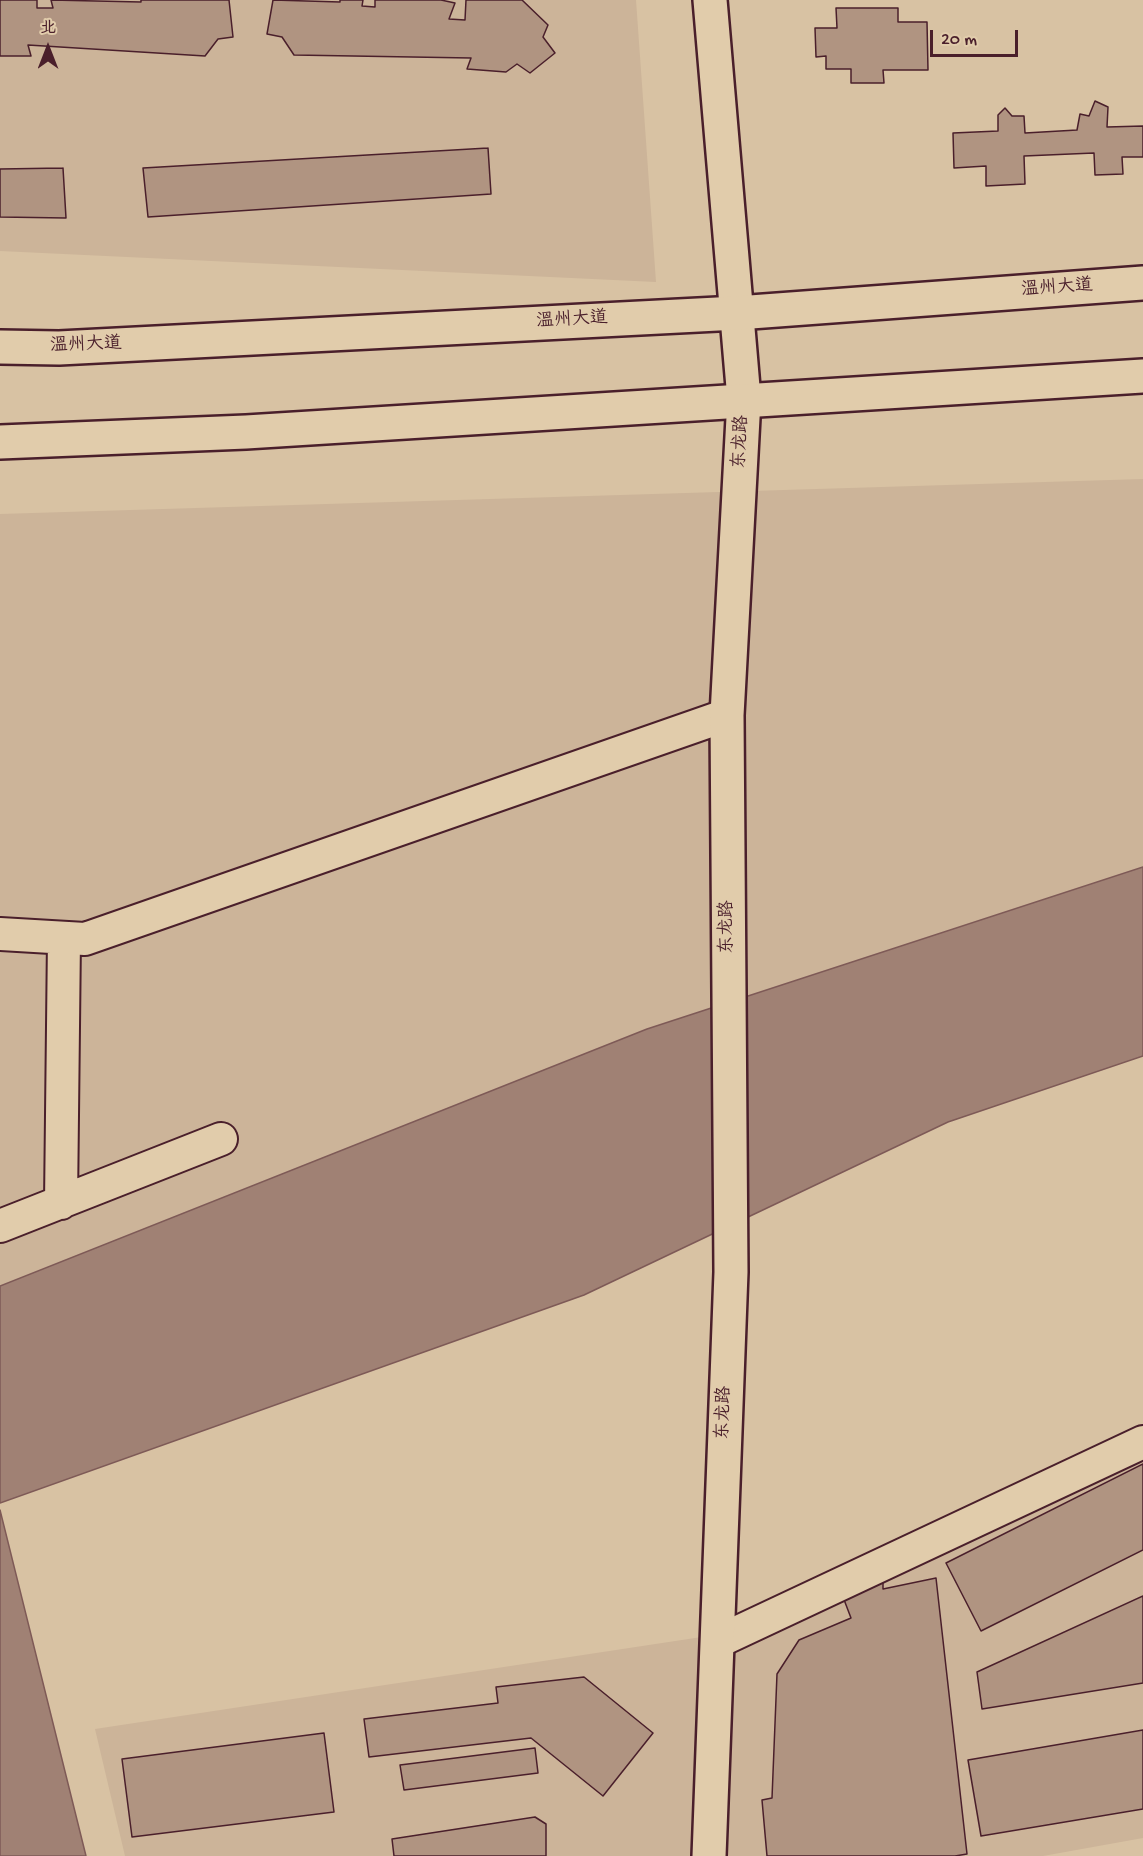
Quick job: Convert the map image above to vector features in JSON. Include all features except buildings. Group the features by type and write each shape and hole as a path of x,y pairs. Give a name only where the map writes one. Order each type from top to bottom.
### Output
{"main road":[{"name":"东龙路","path":"709,1856 731,1272 727,715 744,399 710,0"},
{"name":"温州大道","path":"0,347 59,348 737,313 1143,283"},
{"path":"0,442 246,432 744,399 1143,376"}],"street":[{"path":"0,934 85,939 727,715"},
{"path":"61,1203 64,938"},
{"path":"0,1226 221,1139"},
{"path":"717,1642 1143,1442"}],"shaded area":[{"path":"0,0 636,0 656,282 0,251"},
{"path":"1143,479 1143,867 647,1029 0,1286 0,514"},
{"path":"1143,867 1143,1056 948,1122 584,1295 0,1503 0,1286 647,1029"},
{"path":"1143,1427 1143,1838 1043,1856 125,1856 95,1729 728,1633"},
{"path":"0,1510 86,1856 0,1856"}]}
